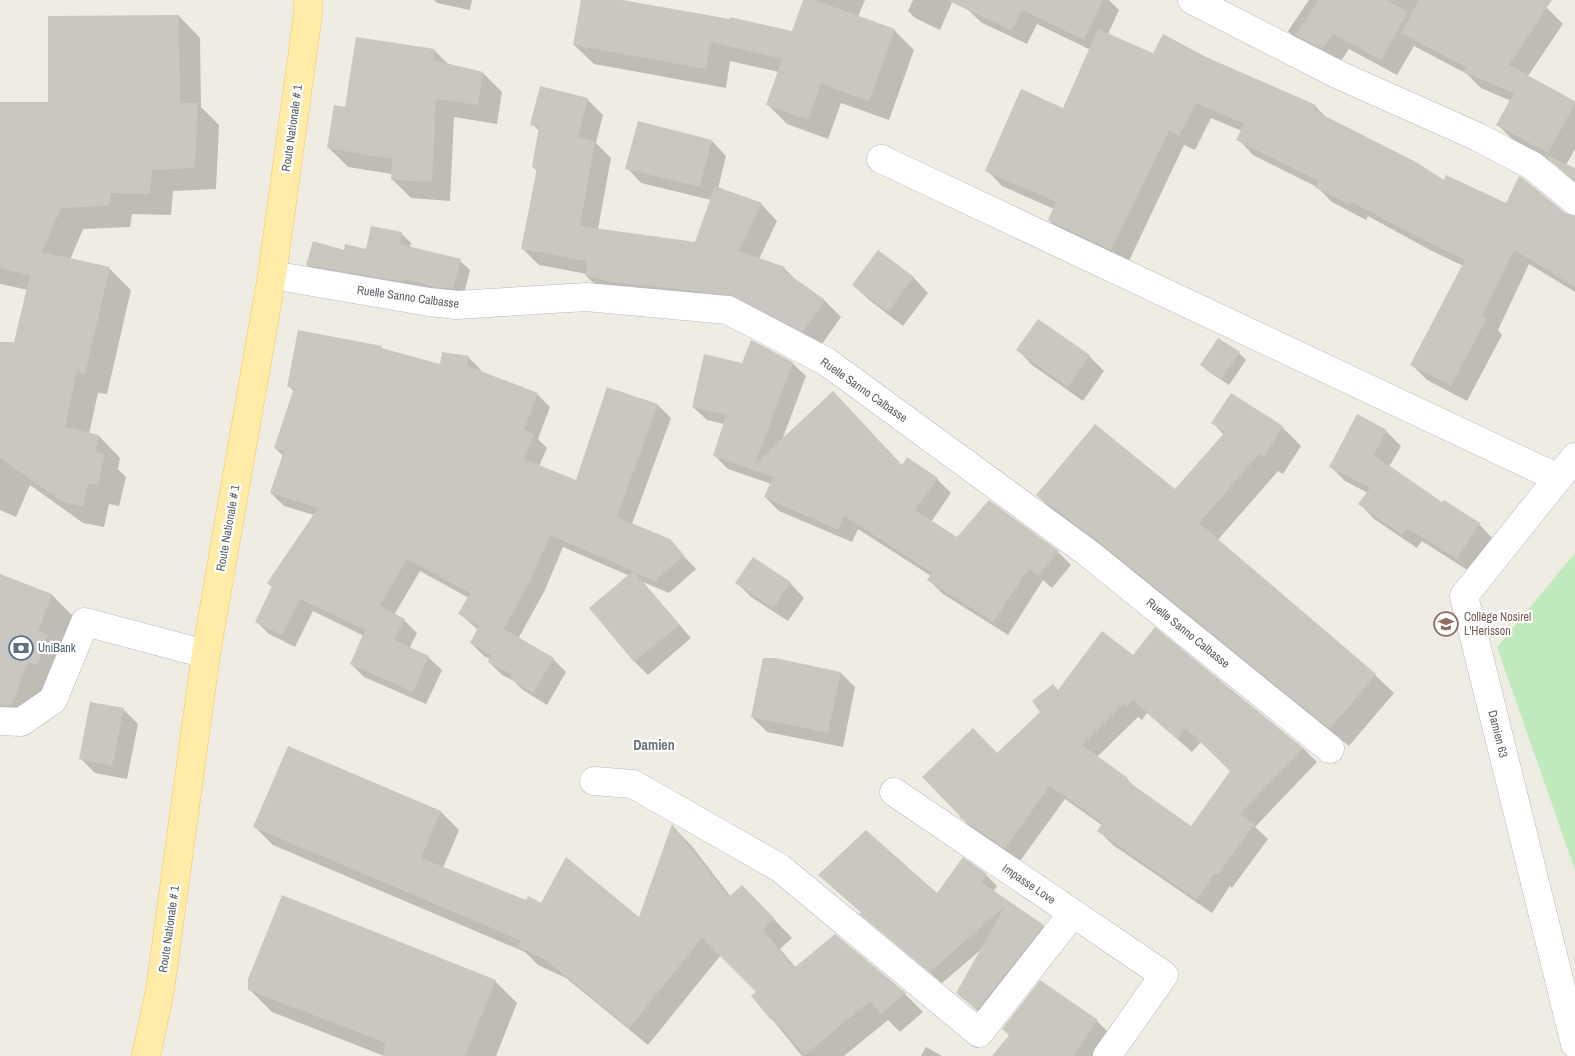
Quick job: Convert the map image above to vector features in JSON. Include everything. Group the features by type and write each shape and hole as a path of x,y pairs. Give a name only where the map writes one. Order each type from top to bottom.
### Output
{"main road":[{"name":"Route Nationale # 1","path":"146,1056 160,990 206,654 272,275 308,14 308,0"}],"street":[{"path":"1192,0 1339,75 1478,137 1533,166 1575,201"},
{"path":"881,159 1558,478"},
{"name":"Ruelle Sanno Calbasse","path":"272,275 457,305 586,297 728,310 827,362 1088,553 1330,748"},
{"name":"Damien 63","path":"1575,457 1464,596 1575,1044"},
{"path":"0,721 21,722 53,700 86,622 206,654"},
{"path":"594,781 634,784 780,868 979,1032 1073,913"},
{"name":"Impasse Love","path":"894,792 1164,975 1107,1056"}],"green space":[{"path":"1575,553 1575,870 1497,647"}],"building":[{"path":"581,0 622,0 730,19 730,17 792,31 803,0 814,0 895,29 869,101 821,84 808,120 766,105 782,59 711,42 706,69 573,45"},
{"path":"946,0 1103,0 1084,40 1022,10 1012,30"},
{"path":"1319,0 1386,0 1408,12 1381,60 1333,34 1322,49 1295,35"},
{"path":"1419,0 1552,0 1509,65 1575,101 1548,153 1496,125 1514,93 1463,72 1466,67 1401,33"},
{"path":"179,15 180,103 198,103 195,168 152,170 150,194 111,193 109,206 61,208 42,252 110,267 85,374 77,372 65,427 99,435 96,452 105,454 98,485 88,483 83,507 61,501 0,458 0,342 14,342 30,275 0,268 0,102 48,102 48,16"},
{"path":"1098,29 1153,53 1163,34 1206,57 1316,105 1313,110 1416,162 1444,180 1446,175 1506,203 1519,176 1565,213 1575,216 1575,287 1514,250 1482,316 1487,318 1451,386 1410,365 1465,260 1411,234 1352,202 1350,205 1315,187 1319,181 1236,140 1244,124 1196,103 1179,136 1169,131 1111,250 1048,220 1056,202 985,171 1021,89 1063,108"},
{"path":"356,37 435,49 433,60 483,72 478,105 436,99 432,182 391,180 392,159 327,148 334,105 345,107"},
{"path":"540,86 588,98 578,137 595,141 580,226 695,242 715,186 762,203 739,251 785,267 783,270 825,300 803,332 730,295 612,282 585,276 587,261 521,249 537,168 532,167 539,127 530,125"},
{"path":"638,121 712,140 700,187 625,169"},
{"path":"1543,154 1575,168 1575,181"},
{"path":"371,226 402,232 399,244 461,259 453,289 404,279 403,282 306,265 313,241 344,250 345,244 366,249"},
{"path":"878,250 914,277 888,312 852,285"},
{"path":"1038,319 1090,355 1068,387 1016,350"},
{"path":"298,330 382,346 381,348 440,364 442,352 469,356 467,366 538,393 524,430 534,434 524,459 576,480 607,387 658,404 617,517 670,539 684,555 655,581 634,572 679,625 634,662 589,608 633,571 550,535 531,579 504,629 554,658 533,693 509,678 511,674 488,662 491,655 470,643 479,626 458,614 470,593 407,559 380,606 405,619 394,640 429,656 413,692 350,664 365,630 300,599 282,635 255,622 272,586 267,583 318,508 270,493 284,451 274,448 294,388 287,387"},
{"path":"1218,338 1240,352 1221,379 1200,365"},
{"path":"751,340 793,362 755,464 833,391 902,465 907,457 938,478 915,510 957,537 989,500 1059,551 1038,576 1029,568 993,622 927,580 932,573 844,516 838,530 764,497 773,477 713,456 726,415 692,407 704,354 742,363"},
{"path":"1231,393 1283,426 1264,457 1259,454 1199,523 1376,674 1330,729 1098,541 1036,495 1095,424 1175,489 1225,432 1211,423"},
{"path":"1357,414 1387,430 1374,455 1442,502 1444,500 1480,523 1457,559 1407,528 1402,535 1358,504 1370,488 1329,467"},
{"path":"753,557 791,582 773,608 735,583"},
{"name":"UniBank","path":"0,574 52,594 38,631 48,635 37,665 28,662 11,706 0,705"},
{"path":"1155,627 1303,748 1240,814 1254,824 1218,875 1215,873 1197,900 1097,831 1103,823 1050,786 1005,848 959,817 922,777 973,728 997,753 1040,712 1032,701 1053,684 1058,690 1102,631 1133,655","holes":["1133,700 1177,739 1186,728 1230,771 1191,826 1126,780 1128,778 1082,745 1123,704 1127,707"]},
{"path":"763,658 775,658 841,672 828,733 751,717"},
{"path":"90,702 124,708 112,766 79,759"},
{"path":"288,746 441,811 421,858 526,900 528,896 541,903 566,857 639,917 672,824 729,897 742,885 774,918 763,930 794,968 835,934 906,993 881,1014 870,1001 805,1055 751,996 756,992 702,938 629,1028 546,960 518,947 520,940 253,827"},
{"path":"866,830 937,893 963,857 987,874 981,882 1044,925 977,1010 956,993 1005,906 930,972 859,914 861,912 818,875"},
{"path":"282,895 496,980 465,1056 383,1056 386,1043 248,990 248,979"},
{"path":"1040,980 1098,1020 1073,1056 992,1056 1009,1035 1002,1029"}],"place":[{"name":"Collège Nosirel L'Herisson","path":"1446,624"},
{"name":"UniBank","path":"21,648"}],"district":[{"name":"Damien","path":"654,745"}]}
